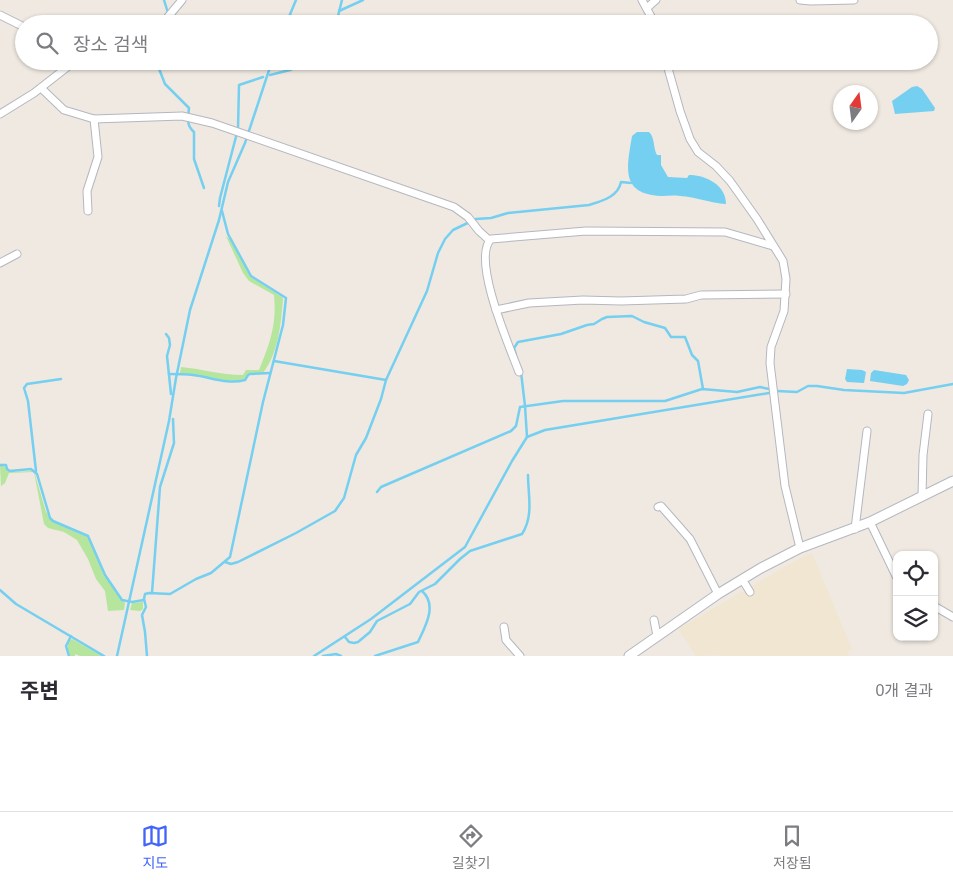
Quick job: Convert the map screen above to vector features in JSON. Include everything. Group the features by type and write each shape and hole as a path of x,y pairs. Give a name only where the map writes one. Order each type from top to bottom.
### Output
{"street":[{"path":"170,15 182,0"},
{"path":"642,0 650,15"},
{"path":"646,8 656,0"},
{"path":"800,0 854,0"},
{"path":"0,15 15,22"},
{"path":"0,114 41,88 64,70"},
{"path":"669,70 690,139 698,152 716,166 730,181 757,219 783,261 786,294 784,311 771,347 770,363 785,486 800,548"},
{"path":"41,88 64,110 94,119 182,116 212,123 454,208 468,216 489,240"},
{"path":"88,211 88,192 98,157 94,119"},
{"path":"489,240 586,231 725,232 773,246"},
{"path":"489,240 486,250 487,277 496,310 519,372"},
{"path":"0,262 17,254"},
{"path":"496,310 529,303 583,300 622,302 686,299 701,295 786,294"},
{"path":"922,496 923,455 928,414"},
{"path":"855,529 867,431"},
{"path":"629,656 718,594 761,568 800,548 855,529 953,480"},
{"path":"658,506 661,506 687,533 718,594"},
{"path":"870,522 893,570"},
{"path":"742,579 750,592"},
{"path":"938,608 952,616"},
{"path":"654,620 656,636"},
{"path":"504,627 506,640 520,656"}],"shaded area":[{"path":"812,553 852,649 847,651 849,656 696,656 678,629 800,558"}],"green space":[{"path":"226,236 231,240 250,276 283,299 276,347 263,373 247,374 244,379 229,381 180,373 181,367 243,375 246,370 259,370 266,351 272,333 275,305 274,295 249,281 243,273"},
{"path":"3,465 10,472 34,471 46,512 53,522 90,540 104,576 125,603 124,610 108,611 105,591 96,579 88,559 77,540 64,532 48,528 44,524 34,472 9,473 5,483 1,486 0,466"},
{"path":"143,602 143,609 140,611 130,610 132,603"},
{"path":"72,639 102,656 80,656 75,654 75,656 70,656 68,644"}],"water":[{"path":"917,86 922,89 935,108 934,111 895,114 892,101 912,87"},
{"path":"637,132 649,132 651,134 657,155 661,155 661,165 668,177 687,178 689,175 695,175 708,179 723,191 726,204 686,197 648,194 638,190 632,184 628,168 632,136"},
{"path":"847,369 866,372 864,383 847,382 845,379"},
{"path":"874,370 906,375 909,380 903,386 870,381 871,373"}],"waterway":[{"path":"164,0 168,13"},
{"path":"290,15 296,0"},
{"path":"338,15 342,0"},
{"path":"339,11 363,0"},
{"path":"160,70 165,84 189,108 189,124 194,132 194,159 204,188"},
{"path":"117,656 169,421 190,310 219,220 228,182 245,143 269,70"},
{"path":"270,75 290,70"},
{"path":"219,206 238,129 239,85 263,77"},
{"path":"274,361 386,380 427,291 438,253 445,239 453,230 476,219 491,218 508,213 589,205 613,195 621,182 631,183"},
{"path":"147,656 142,615 146,607 145,594 170,594 211,573 230,557 263,402 283,325 286,298 251,276 228,234 222,211"},
{"path":"516,355 514,348 518,342 561,334 594,324 607,317 632,316 644,322 665,328 671,337 685,337 692,355 698,361 703,389"},
{"path":"166,334 170,345 167,356 171,394"},
{"path":"521,372 527,437"},
{"path":"169,374 193,375 232,382 245,380 250,374 270,373"},
{"path":"36,471 28,401 24,388 27,384 61,379"},
{"path":"225,562 231,564 238,562 335,511 344,498 356,455 366,438 386,380"},
{"path":"777,391 797,392 808,386 817,386 844,390 904,393 953,384"},
{"path":"377,492 381,487 511,431 516,426 520,407 563,401 665,401 702,389 737,392 760,387 769,389"},
{"path":"314,656 371,619 465,547 527,437 545,430 769,393"},
{"path":"152,593 160,487 174,443 173,419"},
{"path":"0,465 6,465 10,471 31,469 37,474 50,518 88,536 105,575 122,600 132,602 144,600"},
{"path":"345,637 349,642 358,642 370,632 377,621 410,604 419,592 435,584 470,551 522,534 528,520 530,505 528,475"},
{"path":"0,590 16,604 104,656"},
{"path":"375,656 418,642 427,623 430,609 427,597 422,591"},
{"path":"69,656 66,646 71,636"},
{"path":"323,656 336,654 341,656"}]}
